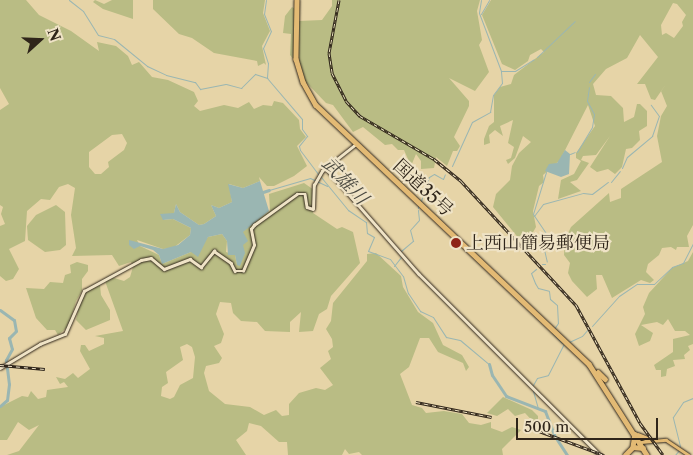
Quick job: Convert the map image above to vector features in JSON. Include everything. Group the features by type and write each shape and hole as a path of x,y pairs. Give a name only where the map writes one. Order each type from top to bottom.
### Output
{"highway":[{"name":"国道35号","path":"297,0 295,51 303,82 322,112 593,369 635,432 647,455"},
{"path":"593,369 605,379"},
{"path":"633,447 635,432 648,439"},
{"path":"625,455 641,442"},
{"path":"633,447 644,449"}],"main road":[{"path":"641,442 648,439 669,441 688,455"}],"street":[{"path":"0,368 40,344 66,334 84,291 141,260 151,258 164,269 190,259 201,267 214,251 231,262 235,271 244,271 254,245 251,229 254,225 297,194 305,194 307,208 313,208 316,179 325,167 356,144"},
{"path":"325,167 419,274 600,455"}],"green space":[{"path":"0,0 26,0 39,15 71,31 99,51 97,42 116,46 128,56 132,65 139,62 152,77 168,80 194,92 198,101 194,106 200,111 224,105 238,108 249,102 254,109 263,105 272,106 274,101 283,103 299,120 300,129 306,137 297,146 307,166 294,176 274,186 267,186 259,177 260,181 243,188 229,184 232,202 219,208 211,205 216,216 204,224 199,225 180,212 176,204 174,213 163,220 173,219 191,228 190,235 173,248 163,249 137,240 140,246 159,255 162,264 191,252 208,237 222,234 227,241 226,252 235,255 237,265 242,233 247,226 270,211 269,194 304,183 314,190 313,213 337,229 342,227 353,232 360,263 331,296 327,309 319,314 313,331 299,332 301,312 290,322 290,332 265,331 257,322 241,321 233,313 231,303 220,302 216,314 224,334 221,343 214,346 222,358 219,363 206,366 204,373 209,391 225,404 250,407 264,415 276,410 282,416 289,415 289,404 299,393 316,388 325,390 333,385 320,368 331,359 328,351 333,347 332,339 326,329 331,321 333,303 367,261 367,254 376,253 401,276 403,287 418,312 433,323 443,345 462,355 469,367 466,371 463,363 438,352 429,338 420,338 409,367 400,374 412,405 422,408 426,413 444,411 462,414 469,423 481,425 491,422 491,428 502,432 512,427 521,430 502,449 503,455 362,455 359,452 349,454 345,449 342,455 288,455 287,442 279,442 261,426 249,423 247,431 236,440 246,455 7,455 19,451 39,425 29,430 18,422 7,440 0,440 0,407 22,396 28,397 31,391 38,399 46,397 47,390 68,387 64,382 60,384 56,377 65,379 73,373 78,378 90,369 80,351 81,345 85,345 89,351 104,344 104,338 95,336 123,331 105,281 111,277 124,281 130,277 133,267 131,262 119,266 112,255 72,256 76,248 71,215 75,188 68,184 59,187 50,200 41,199 27,211 25,241 9,249 19,269 13,279 6,281 0,276 0,226 5,224 1,214 3,207 0,205 0,110 9,104 0,88","holes":["122,134 127,143 124,150 108,162 109,167 101,174 95,174 89,167 89,152 112,135","187,344 192,347 195,357 193,378 180,385 174,397 170,399 161,396 162,387 168,383 166,372 183,360 180,347"]},
{"path":"95,0 104,4 112,0 133,0 133,19 103,9 93,2"},
{"path":"153,0 265,0 263,13 270,31 262,46 266,65 264,63 258,66 257,61 214,53 192,38 179,34 153,9"},
{"path":"332,0 480,0 477,11 482,40 479,45 489,72 475,91 449,78 469,101 469,106 454,137 460,146 457,151 453,151 447,166 436,157 434,168 421,169 421,161 416,154 411,166 404,150 398,150 392,144 385,145 363,127 353,132 333,105 326,103 304,80 297,52 299,21 322,20 332,6"},
{"path":"491,0 693,0 693,225 687,236 689,247 677,247 676,250 671,247 662,248 659,255 648,264 646,272 654,280 650,283 641,280 612,298 602,275 596,275 597,289 587,297 572,281 568,273 570,263 564,255 565,239 571,227 609,193 610,202 621,198 621,189 662,162 657,136 661,116 667,106 661,91 655,100 651,99 645,84 637,84 658,57 640,35 627,58 606,69 593,84 596,95 611,96 623,108 624,122 634,117 637,104 640,104 647,111 647,126 639,131 640,140 632,148 626,149 622,167 615,174 608,169 597,172 590,167 610,136 596,155 583,156 581,160 589,163 577,180 570,182 581,191 558,199 561,180 574,174 581,161 576,158 576,153 595,126 588,105 560,160 543,175 544,182 539,186 533,211 536,227 525,246 493,207 496,194 510,180 512,166 519,153 531,142 523,136 515,158 508,164 506,160 511,158 514,147 508,143 513,120 500,126 503,136 495,130 489,135 490,143 484,145 484,139 489,126 494,122 494,95 500,87 511,84 514,75 544,52 541,49 530,55 528,61 515,70 502,64 482,15","holes":["673,3 677,4 686,15 682,22 683,26 674,38 666,33 662,35 661,25"]},
{"path":"292,7 295,9 294,60 290,55 291,34 283,33 285,16"},
{"path":"56,205 65,212 66,245 60,250 45,252 28,240 27,226 36,215"},
{"path":"693,252 693,344 688,346 690,350 684,355 685,359 673,360 675,366 667,369 666,376 661,377 661,370 656,370 654,365 673,352 673,339 690,335 685,331 675,331 668,319 663,325 657,322 641,325 653,333 650,341 639,346 635,334 645,314 643,307 649,293 672,268 688,261"},
{"path":"77,262 88,265 88,271 82,279 82,291 76,301 69,326 58,335 55,330 47,330 36,318 26,288 44,289 50,282 63,283 65,275 71,273 70,265"},
{"path":"100,285 101,295 110,310 110,320 86,330 76,320 80,301 87,290"},
{"path":"503,397 532,410 538,416 538,427 525,413 515,416 508,409 497,416 487,413"}],"water":[{"path":"565,150 570,154 569,174 561,177 545,171 549,164 557,163"},
{"path":"260,181 269,211 243,232 248,241 243,245 245,253 240,266 237,265 235,255 228,255 227,241 222,234 208,237 198,257 191,252 162,264 159,255 153,250 140,246 134,249 129,245 129,240 163,249 178,245 190,235 191,228 173,219 163,220 160,214 174,213 176,204 180,212 199,225 204,224 216,216 211,205 219,208 232,202 228,184 243,188"}],"waterway":[{"name":"武雄川","path":"69,0 83,11 98,35 114,39 147,66 166,75 195,82 200,89 226,84 241,88 255,74 267,78"},
{"name":"武雄川","path":"266,0 264,14 271,31 263,48 268,63 267,78 302,119 302,129 307,136 299,146 300,150 318,174"},
{"path":"481,0 479,13 501,71"},
{"path":"481,14 489,0"},
{"path":"537,57 575,21"},
{"path":"452,166 472,122 490,112 493,95 502,83 501,71 515,71 534,59"},
{"path":"589,82 595,74"},
{"path":"577,152 592,127 594,114 587,101 589,87"},
{"path":"622,168 627,157 652,136 659,116 651,105"},
{"path":"570,154 575,152"},
{"path":"611,182 620,171"},
{"path":"546,172 533,214 547,235 543,245 547,262"},
{"path":"421,201 429,177 434,174 443,179 445,174"},
{"name":"武雄川","path":"321,177 348,210 366,222 367,233 374,237 368,251 390,259 403,276 408,293 420,311 433,317 446,337 460,340 489,364"},
{"path":"269,190 310,178 327,186"},
{"path":"534,216 543,204 583,193 592,194 608,182"},
{"path":"263,192 269,190"},
{"path":"401,251 413,241 410,230 419,220 418,210"},
{"path":"693,231 693,242"},
{"path":"592,326 619,296 637,284 654,284 672,267 683,263 693,243"},
{"path":"394,266 401,257"},
{"path":"536,269 531,273 535,283 538,288 549,291 550,299 557,305 558,323 554,329"},
{"path":"0,310 14,320 16,331 9,338 12,349 6,360 9,384 7,400 0,406"},
{"path":"569,342 582,336 588,329"},
{"path":"552,333 562,343"},
{"path":"533,385 537,378 548,375 564,344"},
{"name":"武雄川","path":"489,364 492,375 506,396 545,411 554,435 567,455"},
{"path":"533,391 538,408"},
{"path":"680,446 673,417 683,402 693,398"},
{"path":"675,455 679,450"}],"railway":[{"path":"339,0 329,53 332,73 346,101 360,116 434,159 461,181 576,305 640,423 663,455"},
{"path":"0,365 45,369"},
{"path":"416,402 492,417"},
{"path":"531,428 604,455"}],"place":[{"name":"上西山簡易郵便局","path":"456,243"}]}
